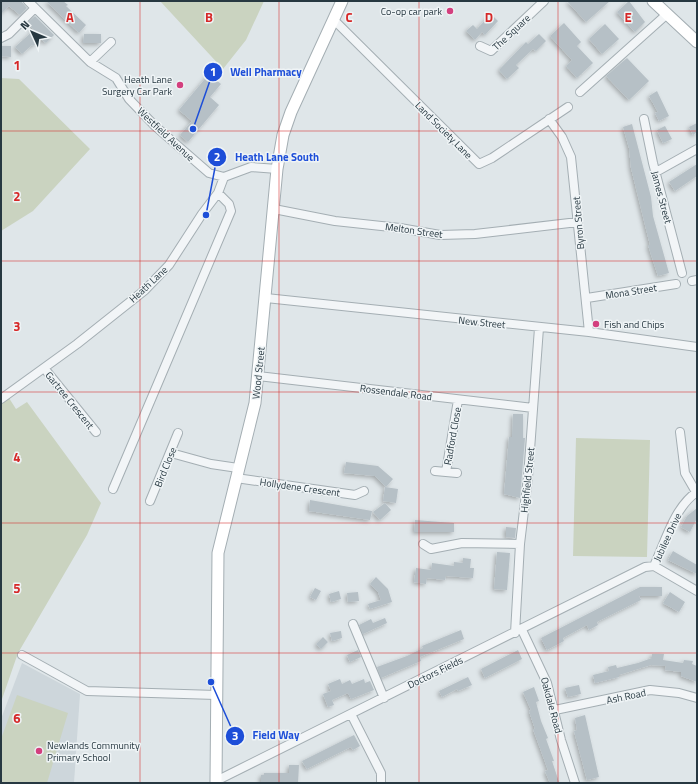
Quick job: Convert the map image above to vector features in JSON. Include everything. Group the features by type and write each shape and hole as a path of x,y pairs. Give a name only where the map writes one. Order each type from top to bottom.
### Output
{"street":[{"name":"Westfield Avenue","path":"28,1 90,62 116,78 140,111 198,164 212,175 224,177"},
{"name":"Wood Street","path":"216,782 218,553 255,403 277,169 283,135 291,112 342,1"},
{"path":"653,1 666,15 697,42"},
{"name":"The Square","path":"480,46 491,51 542,3"},
{"path":"1,38 10,34 35,8"},
{"path":"580,92 666,15"},
{"name":"Land Society Lane","path":"334,20 479,164 492,158 568,107"},
{"path":"90,62 111,42"},
{"name":"Byron Street","path":"549,120 562,137 571,157 587,298 589,332"},
{"name":"James Street","path":"644,120 682,273"},
{"path":"656,172 697,149"},
{"path":"224,177 251,167 277,169"},
{"name":"Heath Lane","path":"1,399 44,368 145,290 169,265 202,214 222,187 224,177"},
{"path":"113,489 231,211 229,204 218,193"},
{"name":"Melton Street","path":"274,209 335,221 400,228 440,235 475,234 578,222"},
{"name":"Mona Street","path":"587,298 676,284"},
{"name":"New Street","path":"266,298 539,328 589,332 697,347"},
{"name":"Highfield Street","path":"518,631 520,544 528,477 539,328"},
{"name":"Gartree Crescent","path":"44,368 96,432"},
{"name":"Rossendale Road","path":"258,376 533,408"},
{"name":"Radford Close","path":"446,472 458,400"},
{"path":"680,432 685,473 696,492"},
{"name":"Bird Close","path":"150,501 178,433"},
{"name":"Hollydene Crescent","path":"171,453 237,473 355,495 364,491"},
{"name":"Radford Close","path":"435,471 457,473"},
{"name":"Jubilee Drive","path":"654,566 676,515 689,498 696,492"},
{"path":"423,544 431,549 462,543 520,544"},
{"path":"654,566 697,591"},
{"name":"Doctors Fields","path":"216,782 645,567 654,566"},
{"path":"353,624 384,698"},
{"name":"Oakdale Road","path":"518,631 548,683 561,740 575,783"},
{"path":"22,655 87,691 216,695"},
{"name":"Ash Road","path":"555,710 650,690 679,693 697,698"},
{"path":"351,714 381,773 381,783"}],"shaded area":[{"name":"Newlands Community Primary School","path":"22,663 80,694 74,783 1,783 1,719"}],"green space":[{"path":"160,1 264,1 246,40 223,69"},
{"path":"1,78 19,79 90,149 33,211 1,231"},
{"path":"9,398 16,409 27,402 101,503 87,535 18,653 1,702 1,404"},
{"path":"576,438 650,440 647,557 573,556"},
{"path":"17,695 68,713 47,783 1,783 1,739"}],"building":[{"path":"1,1 21,1 27,8 20,15 9,6 1,14"},
{"path":"46,1 63,1 68,5 66,6 86,25 79,33"},
{"path":"567,1 610,1 586,22"},
{"path":"629,1 645,22 635,32 617,12"},
{"path":"491,14 498,21 485,35 482,32 475,40 466,31 473,25 477,29"},
{"path":"35,16 54,35 46,43 41,39 22,54 15,47 34,30 27,23"},
{"path":"564,23 581,42 577,46 593,63 577,78 566,66 572,60 550,36"},
{"path":"605,24 619,39 602,54 589,39"},
{"path":"84,34 101,34 101,43 83,43"},
{"path":"539,34 546,41 536,51 533,49 516,65 519,68 507,79 499,70 526,42 528,44"},
{"path":"1,46 11,46 11,57 1,56"},
{"path":"627,58 649,81 629,100 606,76"},
{"path":"209,74 221,84 210,97 219,105 188,142 180,135 192,121 179,110"},
{"path":"657,91 669,116 659,121 655,113 658,112 649,96"},
{"path":"697,123 697,132 693,135 689,127"},
{"path":"632,124 651,197 653,216 669,273 658,276 648,245 650,245 631,168 629,148 623,127"},
{"path":"665,126 672,139 663,143 657,130"},
{"path":"697,164 697,176 675,191 669,182"},
{"path":"513,414 523,414 523,438 525,438 520,498 504,494 509,437 512,437"},
{"path":"346,462 378,466 393,479 386,487 375,476 344,473"},
{"path":"385,487 398,489 396,503 383,501"},
{"path":"310,500 372,511 370,520 309,511"},
{"path":"385,503 391,510 380,520 373,512"},
{"path":"697,508 697,518 690,532 681,527 687,516"},
{"path":"415,520 454,523 454,532 414,532"},
{"path":"506,527 516,528 515,538 506,537"},
{"path":"673,551 697,565 697,574 668,560"},
{"path":"497,552 510,553 507,590 494,589"},
{"path":"463,558 471,559 470,568 474,568 473,578 446,576 445,580 427,578 426,584 414,582 416,568 431,570 432,563 454,566 454,562 463,563"},
{"path":"376,577 388,589 392,602 370,609 368,604 381,600 378,592 370,584"},
{"path":"640,587 662,587 662,596 639,596 641,600 597,622 598,625 589,630 587,625 563,638 564,641 547,650 541,638"},
{"path":"315,588 321,591 316,600 310,597"},
{"path":"339,591 341,599 331,602 329,594"},
{"path":"358,592 359,601 348,602 347,593"},
{"path":"670,592 685,602 679,612 663,603"},
{"path":"385,618 387,623 363,634 359,625 371,619 373,623"},
{"path":"461,630 464,639 420,657 421,661 381,678 377,667 407,656 423,648 422,646"},
{"path":"341,631 342,638 332,641 330,633"},
{"path":"323,637 328,642 321,649 316,644"},
{"path":"358,650 361,657 350,662 347,655"},
{"path":"518,650 522,659 485,678 481,669"},
{"path":"652,654 664,654 663,660 683,663 684,660 693,661 692,664 697,666 697,682 681,676 681,672 665,670 666,666 651,665 619,675 619,677 595,683 593,675 609,671 608,667 616,665 617,668 638,663 652,658"},
{"path":"468,677 472,685 458,691 457,689 442,697 439,691"},
{"path":"340,679 342,684 350,680 352,684 364,679 365,683 370,681 374,690 351,699 348,693 332,700 334,705 328,707 323,694 331,691 328,684"},
{"path":"579,685 581,694 568,697 565,688"},
{"path":"534,687 539,701 536,702 541,721 548,738 546,739 554,761 552,761 559,782 555,783 550,783 545,771 548,770 533,729 535,729 529,711 531,710 523,692"},
{"path":"585,715 599,777 587,780 574,731 577,730 575,718"},
{"path":"354,735 360,746 353,750 351,747 307,769 302,761"},
{"path":"289,765 299,765 298,783 261,783 261,775 264,775 264,773 289,773"}],"place":[{"name":"Co-op car park","path":"450,11"},
{"name":"Heath Lane Surgery Car Park","path":"180,85"},
{"name":"Well Pharmacy","path":"193,129"},
{"name":"Heath Lane South","path":"206,215"},
{"name":"Fish and Chips","path":"596,324"},
{"name":"Field Way","path":"211,682"},
{"name":"Newlands Community Primary School","path":"39,751"}]}
